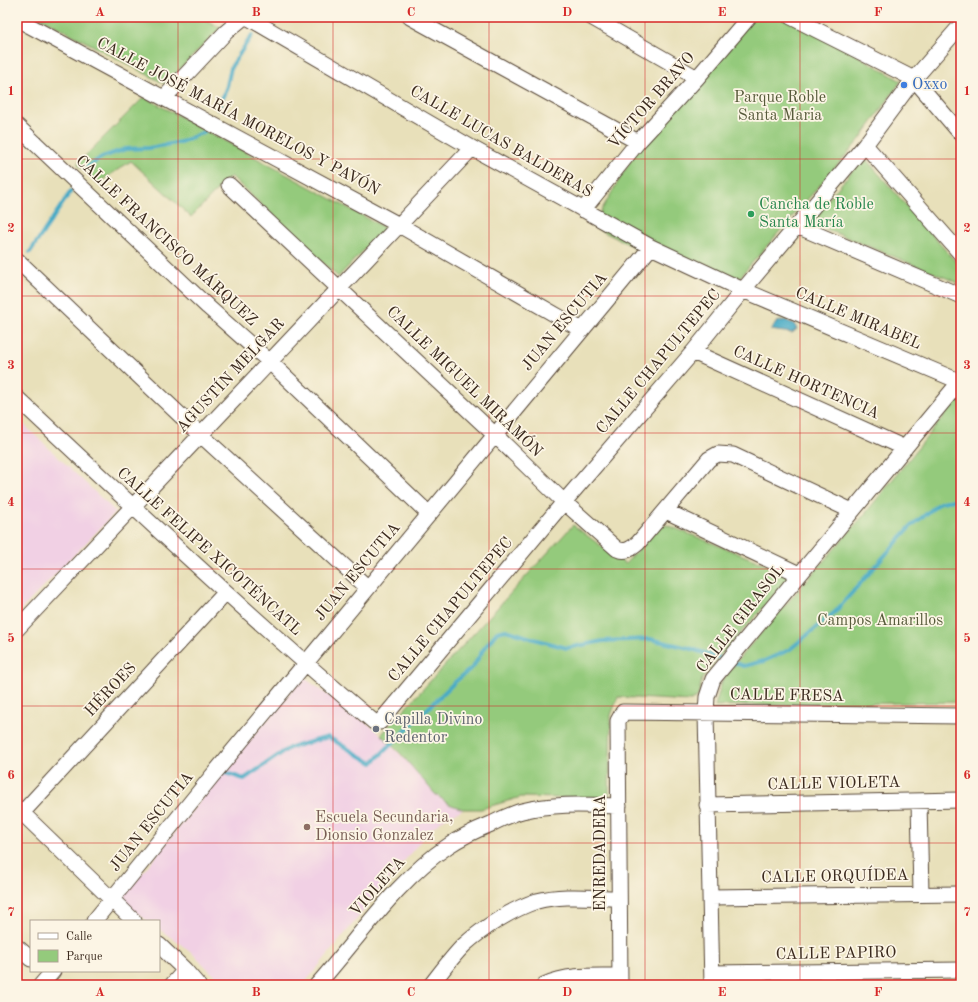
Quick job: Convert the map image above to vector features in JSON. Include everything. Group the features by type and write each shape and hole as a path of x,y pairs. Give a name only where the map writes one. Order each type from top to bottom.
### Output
{"street":[{"path":"164,98 226,32 246,17"},
{"name":"CALLE LUCAS BALDERAS","path":"246,17 472,148 583,210 651,247 743,290"},
{"path":"410,17 638,142"},
{"path":"591,17 697,78"},
{"name":"VÍCTOR BRAVO","path":"583,210 638,142 697,78 749,17"},
{"path":"791,17 914,79 961,134"},
{"name":"CALLE JOSÉ MARÍA MORELOS Y PAVÓN","path":"17,18 399,225 582,330"},
{"name":"CALLE CHAPULTEPEC","path":"382,721 564,502 693,352 865,144 914,79 961,25"},
{"name":"CALLE FRANCISCO MÁRQUEZ","path":"17,126 208,307 270,362 429,514"},
{"path":"865,144 961,254"},
{"name":"AGUSTÍN MELGAR","path":"17,629 472,148"},
{"name":"CALLE MIGUEL MIRAMÓN","path":"229,185 613,547 623,551 633,548 666,511"},
{"path":"797,226 961,296"},
{"name":"JUAN ESCUTIA","path":"95,920 651,247"},
{"path":"18,262 201,435 368,588"},
{"name":"CALLE MIRABEL","path":"743,290 961,381"},
{"name":"CALLE HORTENCIA","path":"693,352 905,448"},
{"name":"CALLE GIRASOL","path":"712,979 706,697 713,679 961,381"},
{"name":"CALLE FELIPE XICOTÉNCATL","path":"17,398 132,507 305,664 374,722 378,723 382,721"},
{"path":"800,574 666,511 709,459 718,454 733,455 852,511"},
{"name":"HÉROES","path":"19,810 226,592"},
{"name":"CALLE FRESA","path":"618,721 623,712 961,716"},
{"name":"ENREDADERA","path":"618,721 620,981"},
{"name":"CALLE VIOLETA","path":"708,804 961,800"},
{"path":"919,801 921,894"},
{"name":"VIOLETA","path":"317,985 395,892 425,863 448,846 475,830 522,811 548,806 619,806"},
{"path":"19,810 133,920"},
{"name":"CALLE ORQUÍDEA","path":"710,897 961,894"},
{"path":"430,985 464,946 499,919 515,910 538,901 564,897 620,898"},
{"path":"17,946 30,958"},
{"path":"160,946 198,985"},
{"path":"172,985 184,970"},
{"name":"CALLE PAPIRO","path":"712,979 961,970"},
{"path":"544,985 555,980 574,977 620,981"}],"shaded area":[{"path":"17,418 116,512 17,614"},
{"name":"Escuela Secundaria, Dionsio Gonzalez","path":"303,677 375,729 449,804 463,809 441,821 428,832 303,985 224,985 190,951 160,930 160,920 147,920 120,901 223,772"}],"green space":[{"path":"39,17 201,17 220,28 165,84"},
{"name":"Parque Roble Santa Maria","path":"750,17 792,17 901,81 860,139 739,278 727,277 658,259 592,226 641,143"},
{"path":"144,97 385,228 338,277 231,176 191,217 131,161 98,183 77,164"},
{"path":"864,157 961,268 961,284 809,222"},
{"name":"Campos Amarillos","path":"961,395 961,702 715,706 722,681 741,656 864,515"},
{"path":"573,525 625,564 659,527 667,525 792,575 714,663 702,679 698,696 691,701 618,697 611,715 609,795 604,799 521,797 481,809 463,809 449,804 435,794 401,754 381,735"}],"water":[{"path":"785,320 794,324 797,329 792,333 770,330 777,322"}],"waterway":[{"path":"218,109 227,86 231,67 252,35"},
{"path":"86,168 102,157 126,149 149,148 181,142 204,132"},
{"path":"30,252 71,191"},
{"path":"732,662 744,666 764,661 789,650 835,612 910,527 941,502 961,499"},
{"path":"223,772 244,779 289,748 328,737 372,763 455,682 473,667 483,650 497,632 506,630 567,648 603,641 650,639 689,648 726,660"}],"place":[{"name":"Oxxo","path":"904,85"},
{"name":"Cancha de Roble Santa María","path":"751,214"},
{"name":"Capilla Divino Redentor","path":"376,729"},
{"name":"Escuela Secundaria, Dionsio Gonzalez","path":"307,827"}]}
